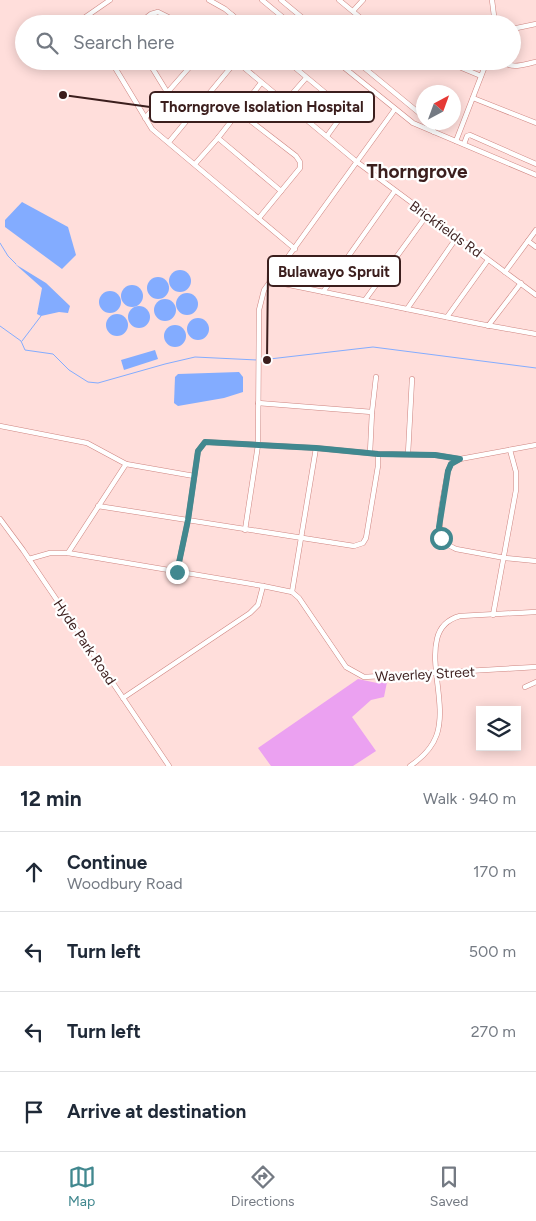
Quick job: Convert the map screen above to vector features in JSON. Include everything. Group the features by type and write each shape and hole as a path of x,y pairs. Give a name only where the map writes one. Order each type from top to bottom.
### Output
{"street":[{"path":"88,15 110,0"},
{"path":"209,0 232,15"},
{"path":"262,0 280,15"},
{"path":"281,0 299,15"},
{"path":"339,0 356,15"},
{"path":"352,11 363,0"},
{"path":"492,0 494,15"},
{"path":"151,15 158,12 167,15"},
{"path":"521,27 536,24"},
{"path":"521,64 536,62"},
{"path":"116,70 152,129 295,249"},
{"path":"154,70 167,92"},
{"path":"145,118 187,70"},
{"path":"169,142 229,70"},
{"name":"Brickfields Rd","path":"246,70 394,192 536,295"},
{"path":"297,70 340,105 343,110 343,114 327,136"},
{"path":"347,70 413,123 536,175"},
{"path":"367,70 416,110"},
{"path":"467,70 481,76"},
{"path":"456,141 483,70"},
{"path":"285,102 306,78"},
{"path":"195,164 261,83"},
{"path":"473,98 536,123"},
{"path":"245,530 258,445 259,310 264,290 395,110"},
{"path":"239,112 298,159 300,168 258,218"},
{"path":"464,144 467,135 472,136 536,164"},
{"path":"218,138 281,191"},
{"path":"323,292 394,192"},
{"path":"365,300 427,215"},
{"path":"505,272 536,230"},
{"path":"407,309 458,238"},
{"path":"528,241 536,247"},
{"path":"447,318 488,260"},
{"path":"270,281 447,318 536,334"},
{"path":"488,326 521,284"},
{"path":"370,453 376,377"},
{"path":"408,454 412,379"},
{"path":"258,403 372,412"},
{"path":"0,426 87,442 126,464 194,476"},
{"path":"177,572 188,520 198,451 205,442 316,448 378,454 448,456 460,459"},
{"path":"536,444 460,459 451,464 448,471 439,527 441,538 456,549 505,558 536,560"},
{"path":"29,560 50,553 68,553 292,592 316,448"},
{"path":"494,615 516,490 516,472 510,450"},
{"path":"98,506 351,547 364,543 366,538 378,466 378,454"},
{"path":"68,553 126,464"},
{"name":"Hyde Park Road","path":"0,519 169,766"},
{"path":"123,698 250,612 258,605 262,586"},
{"name":"Waverley Street","path":"292,592 299,598 344,664 351,672 364,677 536,668"},
{"path":"410,766 424,755 437,734 439,719 436,640 444,624 460,616 536,612"},
{"path":"525,687 536,682"}],"shaded area":[{"path":"358,679 377,683 387,682 384,697 371,700 352,717 376,751 353,766 271,766 258,748"}],"water":[{"path":"22,202 68,227 76,255 62,269 5,227 5,220"},
{"path":"15,264 46,283 70,306 68,313 59,312 41,316 37,314 42,288"},
{"path":"180,270 188,273 191,281 188,289 180,292 172,289 169,281 172,273"},
{"path":"158,277 166,280 169,288 166,296 158,299 150,296 147,288 150,280"},
{"path":"132,285 140,288 143,296 140,304 132,307 124,304 121,296 124,288"},
{"path":"110,291 118,294 121,302 118,310 110,313 102,310 99,302 102,294"},
{"path":"187,293 195,296 198,304 195,312 187,315 179,312 176,304 179,296"},
{"path":"165,299 173,302 176,310 173,318 165,321 157,318 154,310 157,302"},
{"path":"139,306 147,309 150,317 147,325 139,328 131,325 128,317 131,309"},
{"path":"117,314 125,317 128,325 125,333 117,336 109,333 106,325 109,317"},
{"path":"198,318 206,321 209,329 206,337 198,340 190,337 187,329 190,321"},
{"path":"175,325 183,328 186,336 183,344 175,347 167,344 164,336 167,328"},
{"path":"155,350 158,359 124,370 121,360"},
{"path":"239,372 243,377 243,392 224,398 178,406 174,403 175,377 178,374"}],"waterway":[{"path":"0,243 8,256 16,264"},
{"path":"22,341 41,316"},
{"path":"0,326 21,341 25,350 53,354 69,370 88,382 98,383 195,357 257,360"},
{"path":"261,360 373,347 536,368"}],"place":[{"name":"Thorngrove Isolation Hospital","path":"63,95"},
{"name":"Bulawayo Spruit","path":"267,360"}],"district":[{"name":"Thorngrove","path":"417,171"}],"route":[{"path":"177,572 188,520 198,451 202,444 209,441 378,454 435,455 460,459 451,464 448,471 439,527 441,538"}]}
